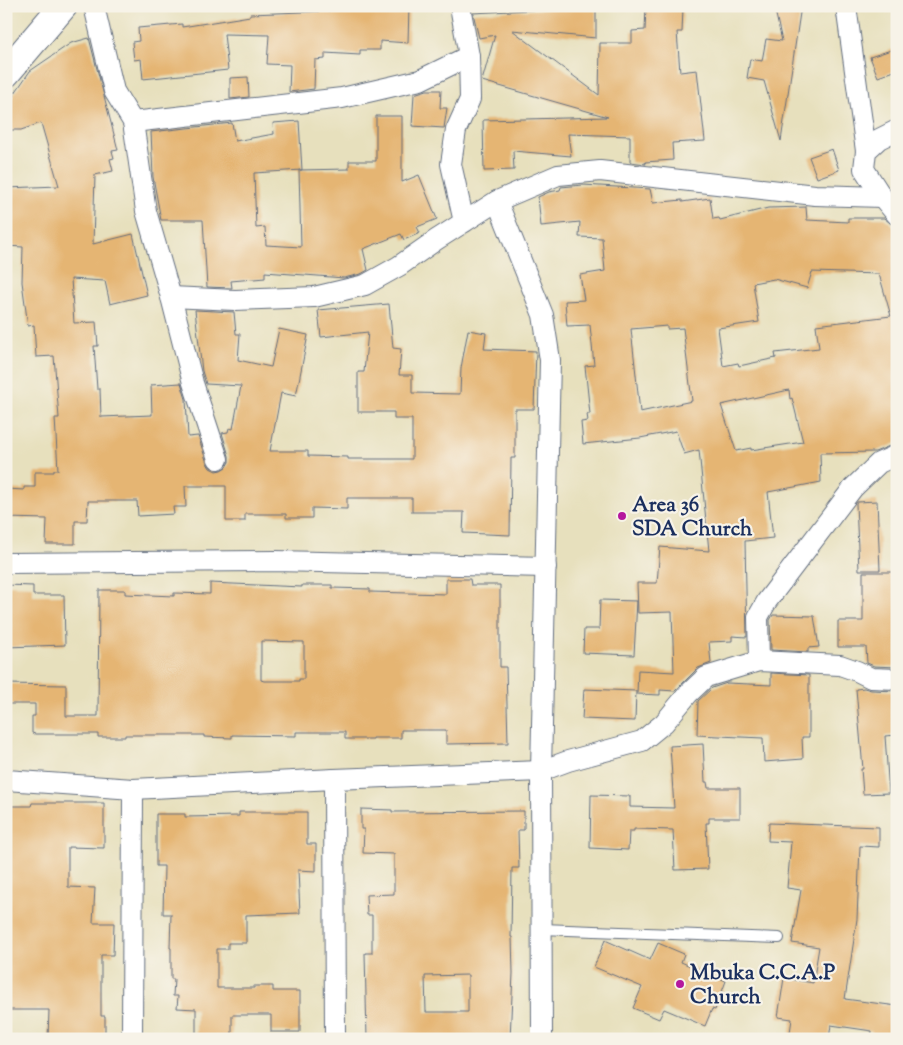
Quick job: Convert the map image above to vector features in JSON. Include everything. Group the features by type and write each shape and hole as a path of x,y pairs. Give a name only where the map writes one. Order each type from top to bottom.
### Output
{"street":[{"path":"6,73 63,6"},
{"path":"94,6 114,91 133,122 146,211 193,383 218,459"},
{"path":"460,6 469,56 470,99 456,130 451,164 464,222"},
{"path":"846,6 866,151 864,169 882,197 897,215"},
{"path":"133,122 342,98 420,80 469,56"},
{"path":"866,151 879,139 897,130"},
{"path":"171,298 235,300 314,297 365,285 398,266 497,201 558,175 600,171 815,195 882,197"},
{"path":"497,201 542,315 550,360 541,771 542,1039"},
{"path":"759,661 758,617 767,601 854,488 879,463 897,456"},
{"path":"6,563 275,560 546,567"},
{"path":"6,780 133,789 541,771 568,761 642,741 664,723 688,694 706,677 759,661 840,665 870,678 897,679"},
{"path":"334,779 335,1039"},
{"path":"132,1039 133,789"}],"lane":[{"path":"542,929 779,938"}],"building":[{"path":"409,6 408,43 380,41 380,50 360,50 360,55 325,53 325,59 315,60 314,89 289,92 290,65 267,64 269,35 224,34 228,70 143,79 141,59 134,60 132,42 139,41 138,28 182,24 182,27 250,16 250,14 329,11 329,7"},
{"path":"568,6 596,6 596,38 512,30 599,95 600,43 632,43 632,31 645,30 646,7 683,8 682,32 677,32 680,72 697,70 705,141 672,143 673,160 645,162 646,164 630,162 630,136 568,134 571,156 513,151 514,170 484,171 483,120 608,117 482,81 495,35 479,38 473,13 568,8"},
{"path":"774,6 801,6 781,141 764,81 747,78 750,59 762,61 766,39 782,41"},
{"path":"89,38 118,150 112,151 114,158 110,159 113,171 95,175 93,244 133,234 147,295 110,304 105,281 71,279 74,323 96,322 98,346 94,346 97,389 100,389 101,417 152,415 151,385 181,383 186,399 188,437 198,436 210,468 216,471 226,467 229,462 229,456 222,433 228,432 229,428 233,429 241,386 206,384 202,371 195,310 234,312 236,334 240,334 238,360 271,367 279,329 308,335 296,396 281,393 270,451 308,451 308,456 348,457 348,459 412,459 412,419 394,419 394,412 358,412 358,372 364,372 368,332 321,337 318,310 389,304 393,348 401,349 399,375 412,375 412,393 460,394 461,368 468,330 486,333 484,349 536,351 534,409 515,409 515,458 511,458 510,535 463,533 464,512 412,512 412,498 347,498 347,509 312,508 312,518 286,518 286,514 245,514 245,521 226,521 226,486 185,486 186,507 173,507 174,514 138,516 137,501 88,501 87,521 75,521 75,544 46,544 47,519 6,518 6,489 24,490 24,487 35,487 35,472 54,472 54,470 58,470 55,418 59,418 54,356 36,357 34,325 28,326 22,282 23,247 6,246 6,188 59,186 41,123 21,130 6,130 6,106 30,71 71,43"},
{"path":"897,48 897,70 878,77 870,57"},
{"path":"248,77 249,97 230,99 230,78"},
{"path":"427,90 441,90 440,108 447,108 444,128 412,126 414,94"},
{"path":"376,116 402,116 402,182 419,175 437,219 417,227 420,233 404,240 401,234 363,249 368,270 361,274 344,278 265,272 265,278 231,281 232,288 207,287 203,220 161,220 153,177 151,132 232,123 235,141 274,134 273,123 299,121 302,170 349,169 349,161 376,161","holes":["299,170 301,247 266,245 265,227 256,228 254,173"]},
{"path":"832,149 839,170 817,178 809,157"},
{"path":"583,185 650,189 653,203 682,200 682,202 710,198 713,219 719,218 720,220 768,208 806,207 807,220 848,222 848,218 884,218 894,226 894,229 897,229 897,443 875,452 820,453 821,482 768,492 773,538 745,541 747,637 732,636 732,641 709,642 711,663 698,668 675,691 660,690 660,695 637,694 638,670 674,672 672,612 638,613 637,583 657,583 660,547 709,551 699,450 684,454 676,431 640,438 583,444 581,422 588,421 587,414 590,414 585,366 594,365 590,325 567,326 565,301 584,300 580,275 605,271 602,238 579,237 580,222 541,226 538,197 560,190 561,187","holes":["812,272 879,274 891,316 816,325 819,348 775,353 776,358 739,366 738,363 723,366 718,328 759,322 753,283 774,279 807,288","667,326 667,329 683,328 692,401 640,412 631,329","789,390 803,442 736,451 721,405"]},
{"path":"877,501 880,570 859,570 856,504 857,502"},
{"path":"863,572 897,572 897,667 874,666 867,663 866,647 838,647 838,621 863,621"},
{"path":"446,579 470,579 471,585 500,585 500,667 506,667 508,743 446,744 446,730 401,730 401,738 373,739 345,739 345,732 296,732 296,736 232,735 232,738 204,737 204,735 98,737 98,734 35,734 32,733 32,716 35,716 35,704 6,704 6,684 66,685 66,716 98,716 99,590 125,590 125,594 174,596 174,593 210,594 210,583 302,587 302,585 332,585 332,588 370,589 370,592 446,594","holes":["261,641 304,642 304,679 299,679 299,681 261,680"]},
{"path":"6,585 33,586 33,595 64,595 65,645 6,647"},
{"path":"600,600 637,601 634,655 583,653 584,629 599,629"},
{"path":"773,615 814,616 819,647 808,648 808,652 771,650 770,620"},
{"path":"771,673 809,675 809,737 802,737 803,759 764,762 763,738 697,735 698,701 712,688 727,683 771,685"},
{"path":"584,689 636,691 635,721 582,719"},
{"path":"856,689 897,691 897,735 885,736 889,793 863,794 861,769 863,769"},
{"path":"703,744 705,782 707,782 708,788 740,788 740,818 709,818 709,823 706,823 708,869 675,870 673,830 634,829 634,831 629,831 628,850 590,848 591,795 630,796 630,807 674,808 670,746"},
{"path":"32,803 104,803 104,848 68,847 68,887 95,888 93,923 114,923 113,955 101,955 101,1016 105,1016 105,1039 48,1039 49,1010 6,1010 6,806 31,806"},
{"path":"361,809 392,810 392,812 524,811 524,830 518,830 519,868 512,868 511,937 513,973 510,1039 367,1039 365,953 372,953 372,915 367,915 366,895 394,894 394,854 363,853 364,829 361,829","holes":["468,975 468,1012 426,1012 425,976"]},
{"path":"239,812 307,812 307,844 316,844 316,871 298,870 300,913 246,915 246,943 228,943 228,949 217,949 217,988 273,986 273,991 300,991 300,1032 271,1032 271,1015 232,1015 232,1039 196,1039 196,1009 177,1008 178,996 173,996 174,979 171,979 170,948 171,914 163,914 164,866 156,866 156,814 185,814 185,817 239,816"},
{"path":"769,823 879,827 879,847 860,846 857,919 845,999 897,1006 897,1039 871,1039 872,1031 831,1025 829,1039 789,1039 792,1019 778,1017 784,978 813,983 819,947 792,943 801,890 787,888 791,842 768,841"},
{"name":"Mbuka C.C.A.P Church","path":"605,940 650,960 658,943 684,954 681,962 726,981 715,1010 712,1009 705,1026 664,1009 659,1019 633,1008 642,987 594,967"}],"place":[{"name":"Area 36 SDA Church","path":"622,516"},
{"name":"Mbuka C.C.A.P Church","path":"680,984"}]}
